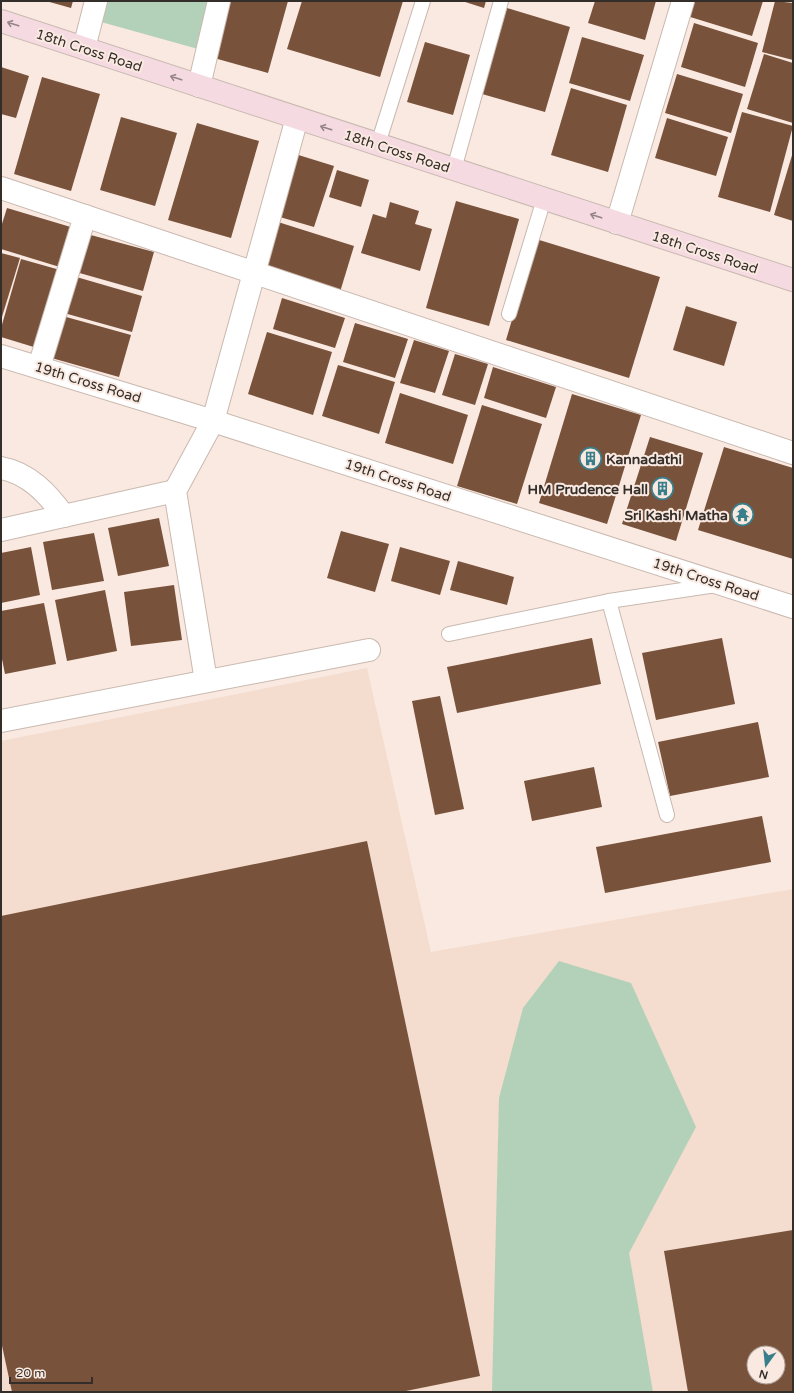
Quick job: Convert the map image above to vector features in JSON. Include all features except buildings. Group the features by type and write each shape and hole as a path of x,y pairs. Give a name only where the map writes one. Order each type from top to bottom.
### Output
{"main road":[{"name":"18th Cross Road","path":"1,21 793,280"}],"street":[{"path":"84,48 96,1"},
{"path":"199,86 219,1"},
{"path":"617,223 683,1"},
{"path":"206,680 175,491 214,421 297,118"},
{"path":"1,188 793,453"},
{"path":"39,367 85,216"},
{"name":"19th Cross Road","path":"1,356 214,421 793,607"},
{"path":"1,468 23,476 39,487 53,500 64,516"},
{"path":"1,530 175,491"},
{"path":"1,721 206,680 369,650"}],"lane":[{"path":"378,144 423,1"},
{"path":"454,169 501,1"},
{"path":"508,314 544,198"},
{"path":"449,634 609,601 723,584"},
{"path":"609,601 666,815"}],"shaded area":[{"path":"367,668 431,952 793,889 793,1392 1,1392 1,741"}],"green space":[{"path":"100,1 212,1 198,49 94,20"},
{"path":"559,961 631,983 696,1127 629,1253 653,1392 492,1392 499,1098 523,1008"}],"place":[{"name":"Kannadathi","path":"590,459"},
{"name":"HM Prudence Hall","path":"663,489"},
{"name":"Sri Kashi Matha","path":"743,515"}]}
